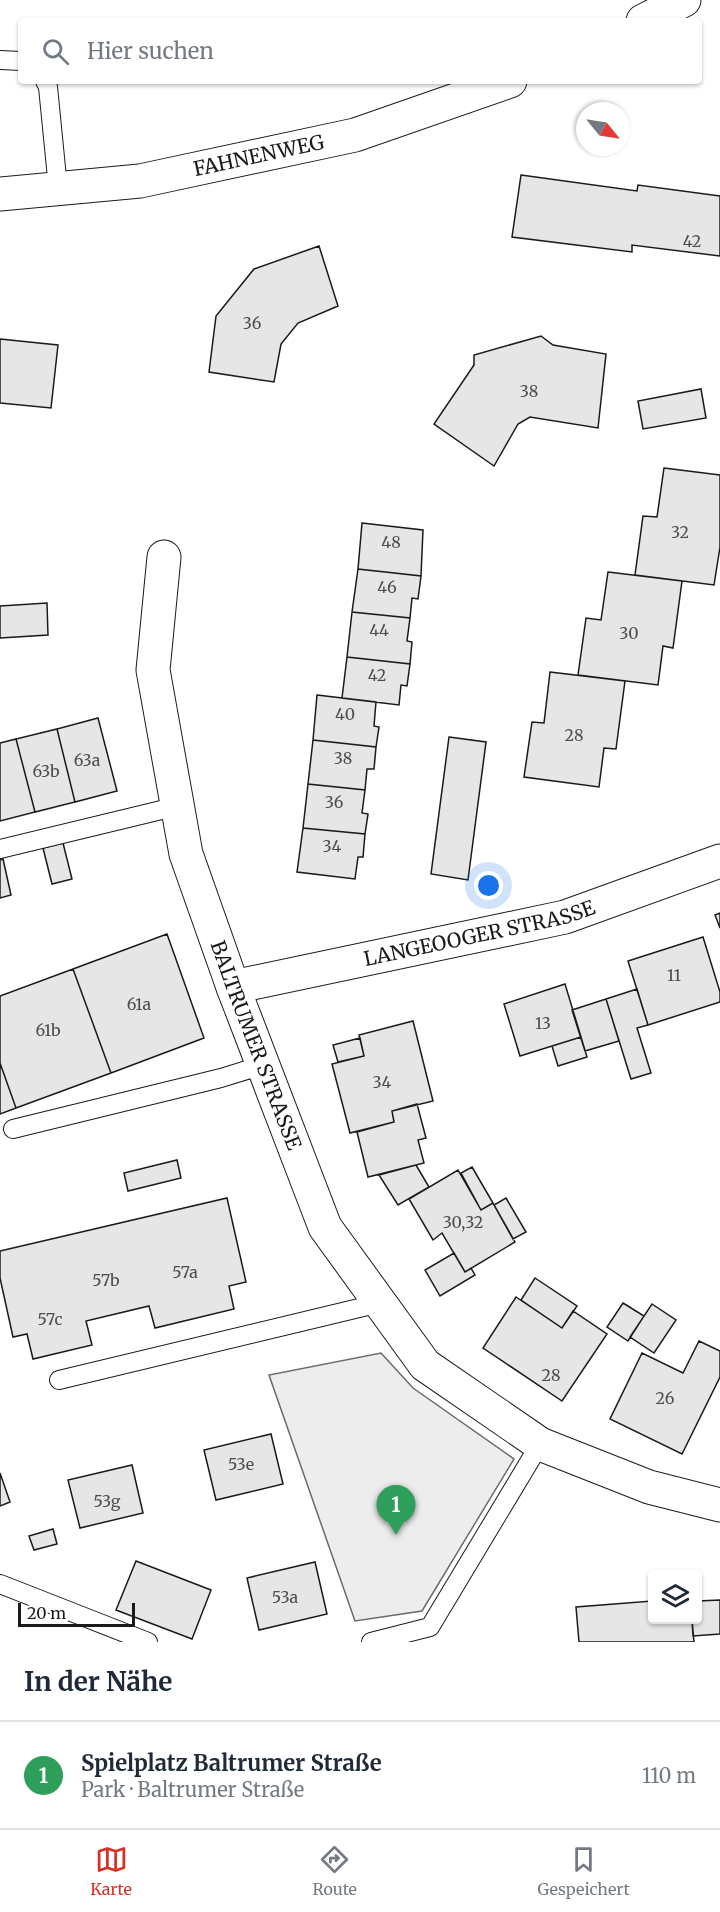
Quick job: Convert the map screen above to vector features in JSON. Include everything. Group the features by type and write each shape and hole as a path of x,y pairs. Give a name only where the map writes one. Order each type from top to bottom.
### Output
{"street":[{"path":"650,18 684,0"},
{"name":"FAHNENWEG","path":"0,194 140,181 355,135 501,84"},
{"name":"BALTRUMER STRASSE","path":"164,557 153,670 186,854 233,987 325,1227 425,1365 540,1444 649,1487 720,1505"},
{"name":"LANGEOOGER STRASSE","path":"233,987 565,916 720,861"}],"lane":[{"path":"0,60 18,61"},
{"path":"46,84 58,188"},
{"path":"0,849 178,806"},
{"path":"13,1129 221,1078 263,1065"},
{"path":"59,1380 380,1303"},
{"path":"371,1642 430,1627 540,1444"},
{"path":"0,1584 148,1642"}],"shaded area":[{"path":"381,1353 413,1388 514,1459 422,1611 355,1621 269,1375"}],"building":[{"path":"521,175 637,191 638,185 720,196 720,256 632,245 632,252 512,237"},
{"path":"319,246 338,306 298,323 281,344 274,382 209,372 216,316 254,269"},
{"path":"541,336 553,345 606,354 598,428 530,417 518,424 494,466 434,424 474,365 474,355"},
{"path":"0,339 58,345 51,408 0,403"},
{"path":"701,389 706,418 643,429 638,401"},
{"path":"664,468 720,475 720,547 714,585 635,575 643,516 657,517"},
{"path":"362,523 423,530 421,576 358,569"},
{"path":"358,569 421,576 418,599 412,598 410,618 352,612"},
{"path":"608,572 682,581 673,648 663,646 658,685 578,675 586,618 601,620"},
{"path":"47,603 48,635 0,638 0,606"},
{"path":"352,612 410,618 407,641 412,642 410,664 347,657"},
{"path":"347,657 410,664 407,686 401,685 399,705 342,698"},
{"path":"550,672 625,681 616,749 604,748 599,787 524,777 532,722 544,723"},
{"path":"317,695 376,702 374,726 379,727 376,747 313,740"},
{"path":"98,718 117,791 75,802 57,729"},
{"path":"57,729 75,802 35,812 16,739"},
{"path":"449,737 486,742 468,880 431,874"},
{"path":"16,739 35,812 0,821 0,743"},
{"path":"313,740 376,747 374,769 367,769 365,790 308,784"},
{"path":"308,784 365,790 362,813 368,814 365,834 303,828"},
{"path":"303,828 365,834 363,857 358,857 355,879 297,872"},
{"path":"63,843 72,879 52,884 43,848"},
{"path":"3,859 11,895 0,898 0,860"},
{"path":"720,913 720,928 715,915"},
{"path":"167,934 204,1038 111,1073 73,969"},
{"path":"703,937 720,992 720,1002 648,1025 628,961"},
{"path":"73,969 111,1073 16,1108 0,1063 0,996"},
{"path":"565,984 581,1037 520,1056 504,1004"},
{"path":"637,989 648,1025 637,1028 651,1073 631,1079 606,999"},
{"path":"606,999 619,1041 585,1051 572,1010"},
{"path":"413,1021 433,1101 392,1111 394,1122 350,1133 332,1064 364,1056 359,1035"},
{"path":"581,1037 587,1057 558,1066 552,1046"},
{"path":"360,1038 364,1056 338,1062 333,1045"},
{"path":"0,1063 16,1108 0,1114"},
{"path":"417,1104 426,1138 418,1140 424,1163 368,1177 357,1132 394,1122 392,1111"},
{"path":"177,1160 181,1178 128,1191 124,1173"},
{"path":"416,1165 429,1187 398,1205 379,1175"},
{"path":"472,1167 493,1203 481,1210 461,1173"},
{"path":"458,1170 481,1210 493,1203 515,1242 465,1272 442,1233 433,1240 409,1199"},
{"path":"227,1198 246,1282 229,1286 234,1309 155,1328 149,1306 86,1321 92,1345 33,1359 27,1334 13,1337 0,1278 0,1251"},
{"path":"506,1198 526,1232 513,1239 494,1205"},
{"path":"454,1253 465,1272 471,1268 475,1275 440,1296 425,1270"},
{"path":"535,1278 577,1306 562,1328 521,1300"},
{"path":"516,1297 562,1328 573,1311 607,1334 562,1401 483,1348"},
{"path":"623,1303 644,1316 628,1341 607,1327"},
{"path":"652,1304 676,1320 654,1353 630,1337"},
{"path":"699,1341 720,1351 720,1377 682,1454 610,1419 642,1353 683,1373"},
{"path":"271,1434 283,1484 216,1500 204,1450"},
{"path":"132,1465 143,1513 80,1528 68,1480"},
{"path":"0,1473 10,1502 0,1506"},
{"path":"53,1529 57,1544 34,1550 29,1536"},
{"path":"136,1561 211,1590 192,1639 116,1610"},
{"path":"315,1562 327,1614 259,1630 247,1578"},
{"path":"720,1600 720,1634 693,1636 692,1624 702,1624 702,1601"},
{"path":"648,1601 648,1624 692,1624 694,1642 579,1642 576,1607"}],"place":[{"name":"Spielplatz Baltrumer Straße","path":"396,1535"}]}
